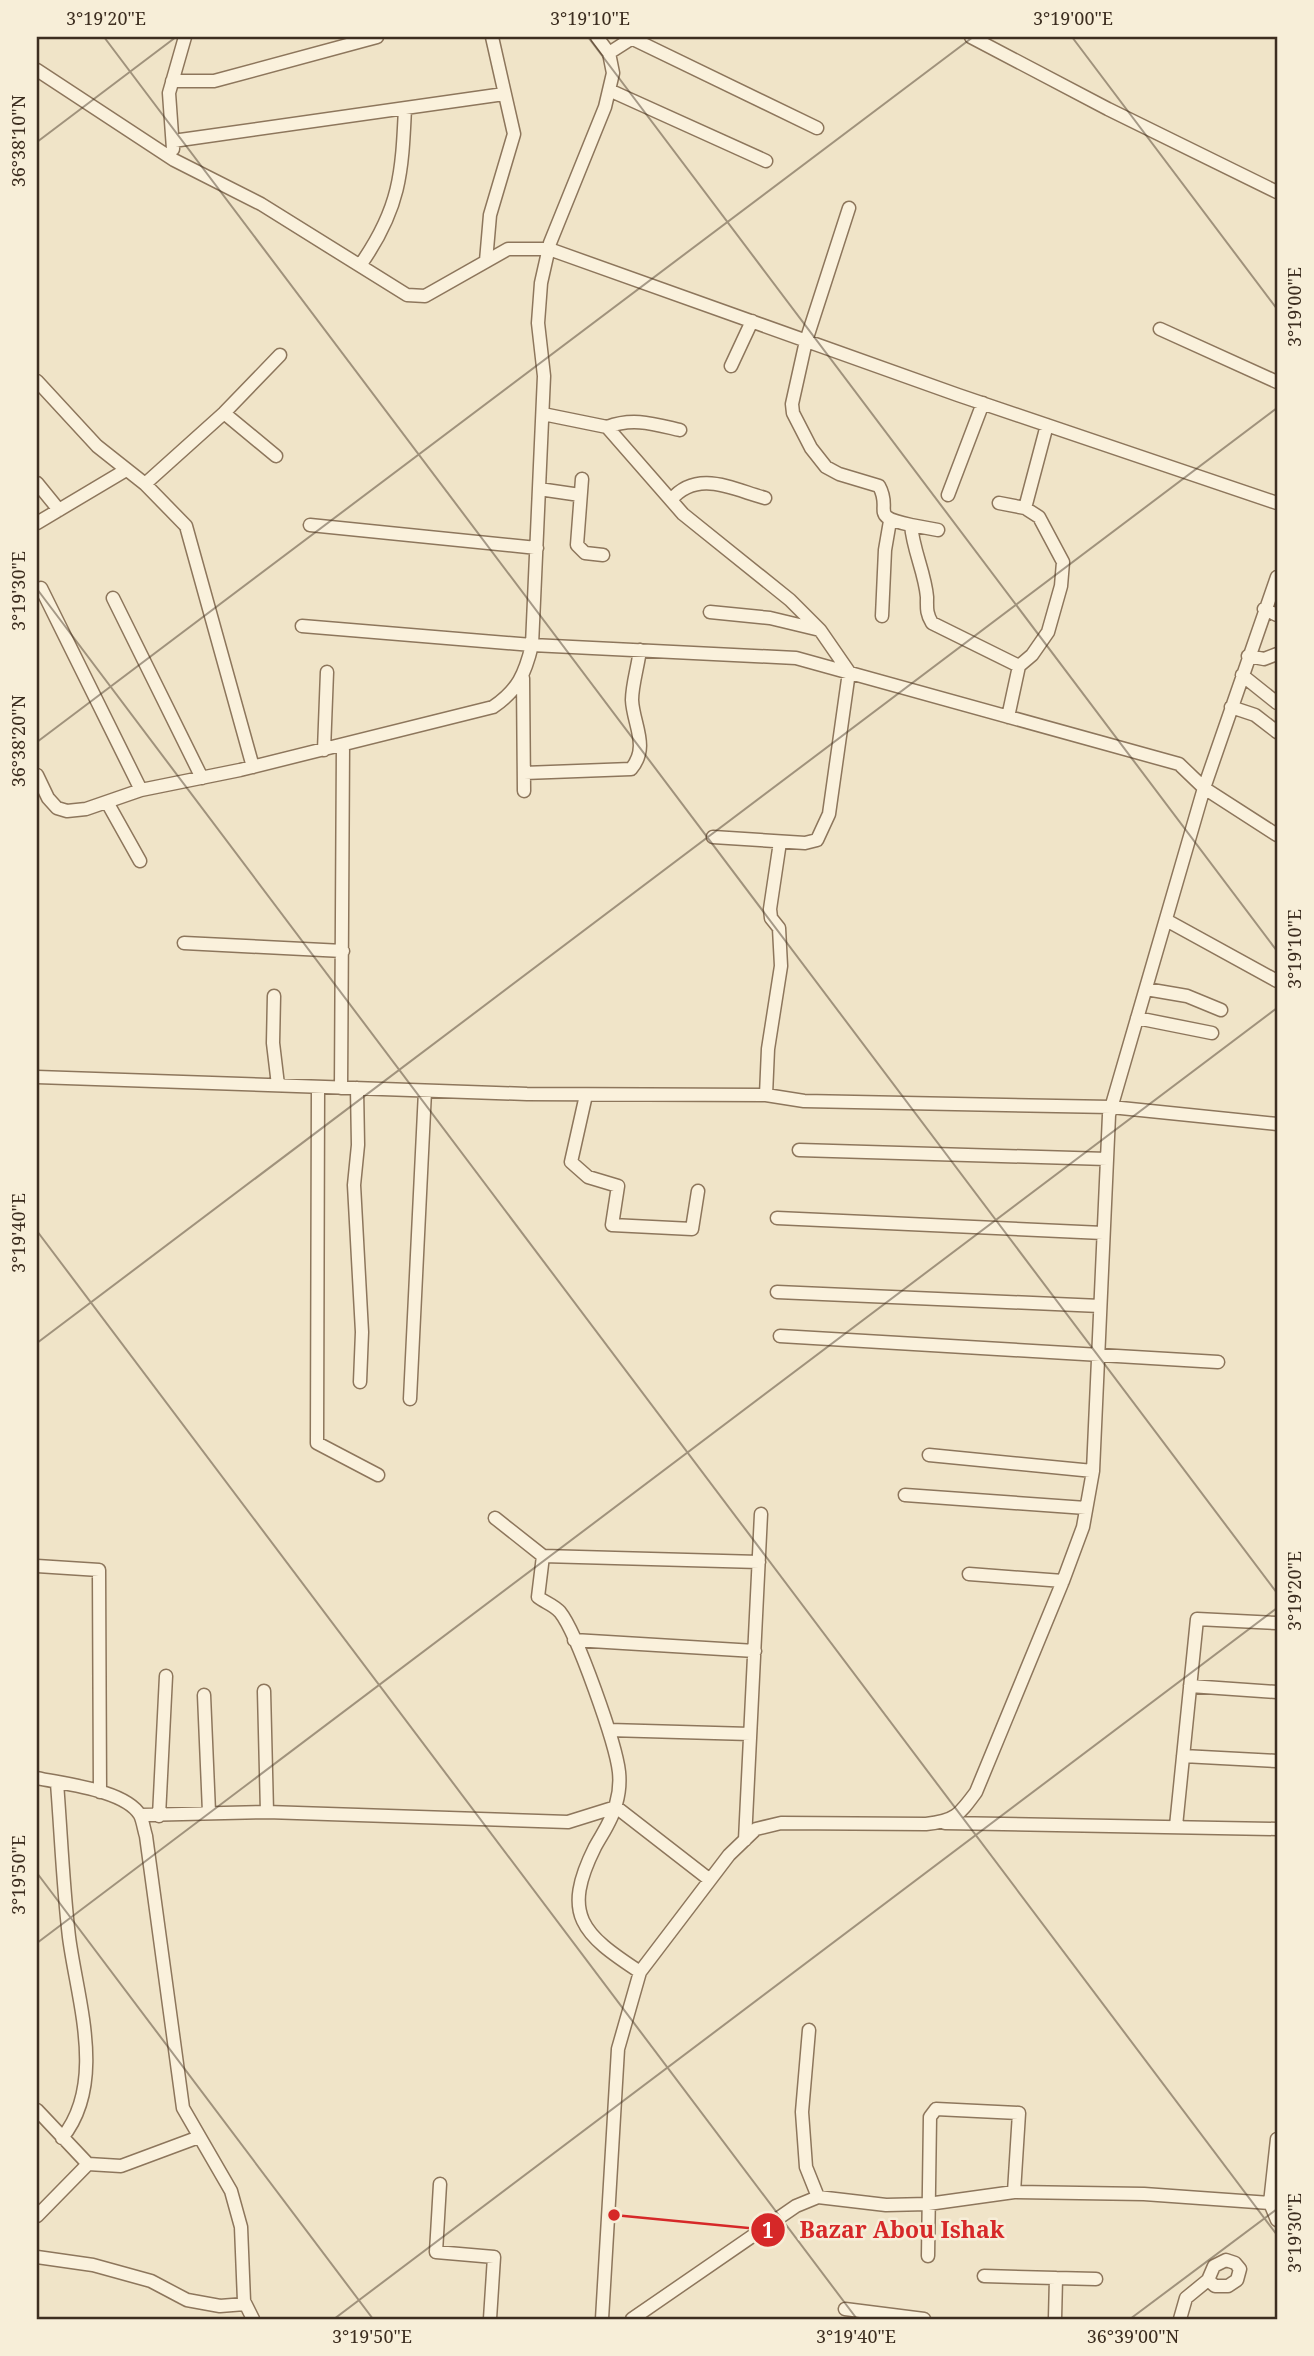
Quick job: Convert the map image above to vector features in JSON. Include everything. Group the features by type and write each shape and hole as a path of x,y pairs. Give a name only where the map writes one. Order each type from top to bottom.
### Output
{"street":[{"path":"174,160 169,93 185,37"},
{"path":"172,80 214,81 377,37"},
{"path":"486,261 491,215 514,135 504,94 501,66 492,37"},
{"path":"524,791 523,678 532,645 544,376 538,323 549,249 613,73 609,53 597,37"},
{"path":"971,37 1108,109 1277,192"},
{"path":"609,53 633,38 817,128"},
{"path":"37,70 174,160 261,204 407,295 425,296 508,248 549,249 983,403 1277,503"},
{"path":"609,90 766,161"},
{"path":"173,141 504,94"},
{"path":"361,264 384,230 402,172 405,108"},
{"path":"849,208 806,341 792,404 793,413 811,448 827,467 839,474 879,486 882,490 882,511 890,521 938,530"},
{"path":"731,366 752,321"},
{"path":"1160,329 1277,382"},
{"path":"145,484 223,413 280,355"},
{"path":"37,381 97,446 145,484 186,526 253,767"},
{"path":"948,495 983,403"},
{"path":"223,413 276,456"},
{"path":"542,414 598,422 607,427 671,500 710,538 790,600 820,630 849,672 829,814 817,840 804,843 713,836"},
{"path":"607,427 629,421 643,421 680,430"},
{"path":"1025,508 1047,425"},
{"path":"37,523 126,470"},
{"path":"582,479 577,545 585,553 603,555"},
{"path":"671,500 683,487 701,482 765,498"},
{"path":"37,483 59,510"},
{"path":"539,489 580,495"},
{"path":"999,503 1025,508 1039,517 1048,529 1063,562 1061,586 1048,632 1032,655 1018,666 1008,716"},
{"path":"882,616 885,550 890,521"},
{"path":"911,525 912,546 927,597 927,615 932,623 1018,666"},
{"path":"310,526 537,548"},
{"path":"936,1823 948,1822 961,1812 976,1792 1063,1581 1086,1508 1093,1471 1111,1107 1204,788 1277,577"},
{"path":"41,588 141,790"},
{"path":"113,598 202,778"},
{"path":"1264,609 1277,615"},
{"path":"709,612 770,618 820,630"},
{"path":"302,626 532,645 796,658 1179,764 1204,788 1277,835"},
{"path":"524,773 631,769 640,751 639,723 632,701 640,650"},
{"path":"1248,656 1264,659 1277,654"},
{"path":"324,750 327,672"},
{"path":"1242,675 1277,703"},
{"path":"37,775 48,798 57,808 67,811 107,802 141,790 253,767 493,707 510,695 523,678"},
{"path":"1231,707 1255,715 1277,732"},
{"path":"341,1088 343,745"},
{"path":"107,802 140,861"},
{"path":"766,1095 768,1049 781,966 779,928 771,918 770,909 780,842"},
{"path":"1166,920 1273,979 1277,965"},
{"path":"184,943 343,951"},
{"path":"1146,989 1187,996 1221,1010"},
{"path":"274,996 273,1043 278,1086"},
{"path":"1137,1018 1212,1034"},
{"path":"37,1077 425,1091 586,1095 766,1095 804,1101 1111,1107 1277,1124"},
{"path":"318,1087 317,1443 378,1475"},
{"path":"356,1088 358,1145 354,1185 362,1332 360,1382"},
{"path":"410,1399 425,1091"},
{"path":"586,1095 571,1162 588,1177 618,1186 612,1226 692,1229 698,1191"},
{"path":"799,1150 1107,1159"},
{"path":"777,1218 1103,1233"},
{"path":"777,1292 1100,1306"},
{"path":"780,1336 1098,1357 1218,1362"},
{"path":"929,1455 1093,1471"},
{"path":"905,1495 1086,1508"},
{"path":"745,1840 761,1514"},
{"path":"495,1518 543,1556 759,1562"},
{"path":"543,1556 538,1597 560,1611 574,1640 609,1730 620,1774 616,1807 580,1877 577,1893 579,1911 589,1931 605,1949 640,1972"},
{"path":"37,1566 99,1570 100,1792"},
{"path":"969,1574 1063,1581"},
{"path":"1176,1826 1196,1619 1277,1623"},
{"path":"574,1640 754,1651"},
{"path":"159,1815 166,1676"},
{"path":"1190,1686 1277,1692"},
{"path":"264,1690 267,1812"},
{"path":"204,1695 209,1812"},
{"path":"609,1730 750,1734"},
{"path":"1183,1756 1277,1760"},
{"path":"37,1778 100,1792 128,1802 140,1815 146,1836 183,2108 231,2191 241,2227 246,2304 253,2319"},
{"path":"57,1783 69,1938 85,2035 83,2088 75,2123 62,2138"},
{"path":"140,1815 267,1812 568,1822 616,1807"},
{"path":"616,1807 710,1880"},
{"path":"602,2319 618,2049 640,1972 710,1880 756,1829 781,1823 936,1823 1277,1829"},
{"path":"809,2030 802,2112 806,2167 818,2197"},
{"path":"928,2256 930,2117 936,2109 1019,2113 1014,2192"},
{"path":"37,2111 88,2164 121,2165 198,2137"},
{"path":"1277,2139 1270,2203 1277,2220"},
{"path":"37,2216 88,2164"},
{"path":"440,2184 436,2252 494,2258 490,2319"},
{"path":"632,2319 796,2206 818,2197 886,2205 928,2204 1014,2192 1144,2194 1270,2203"},
{"path":"37,2257 93,2265 150,2281 187,2301 220,2306 246,2304"},
{"path":"984,2276 1096,2279"},
{"path":"1055,2319 1056,2278"},
{"path":"1180,2319 1190,2292 1208,2280"},
{"path":"845,2309 924,2319"}],"place":[{"name":"Bazar Abou Ishak","path":"614,2215"}]}
